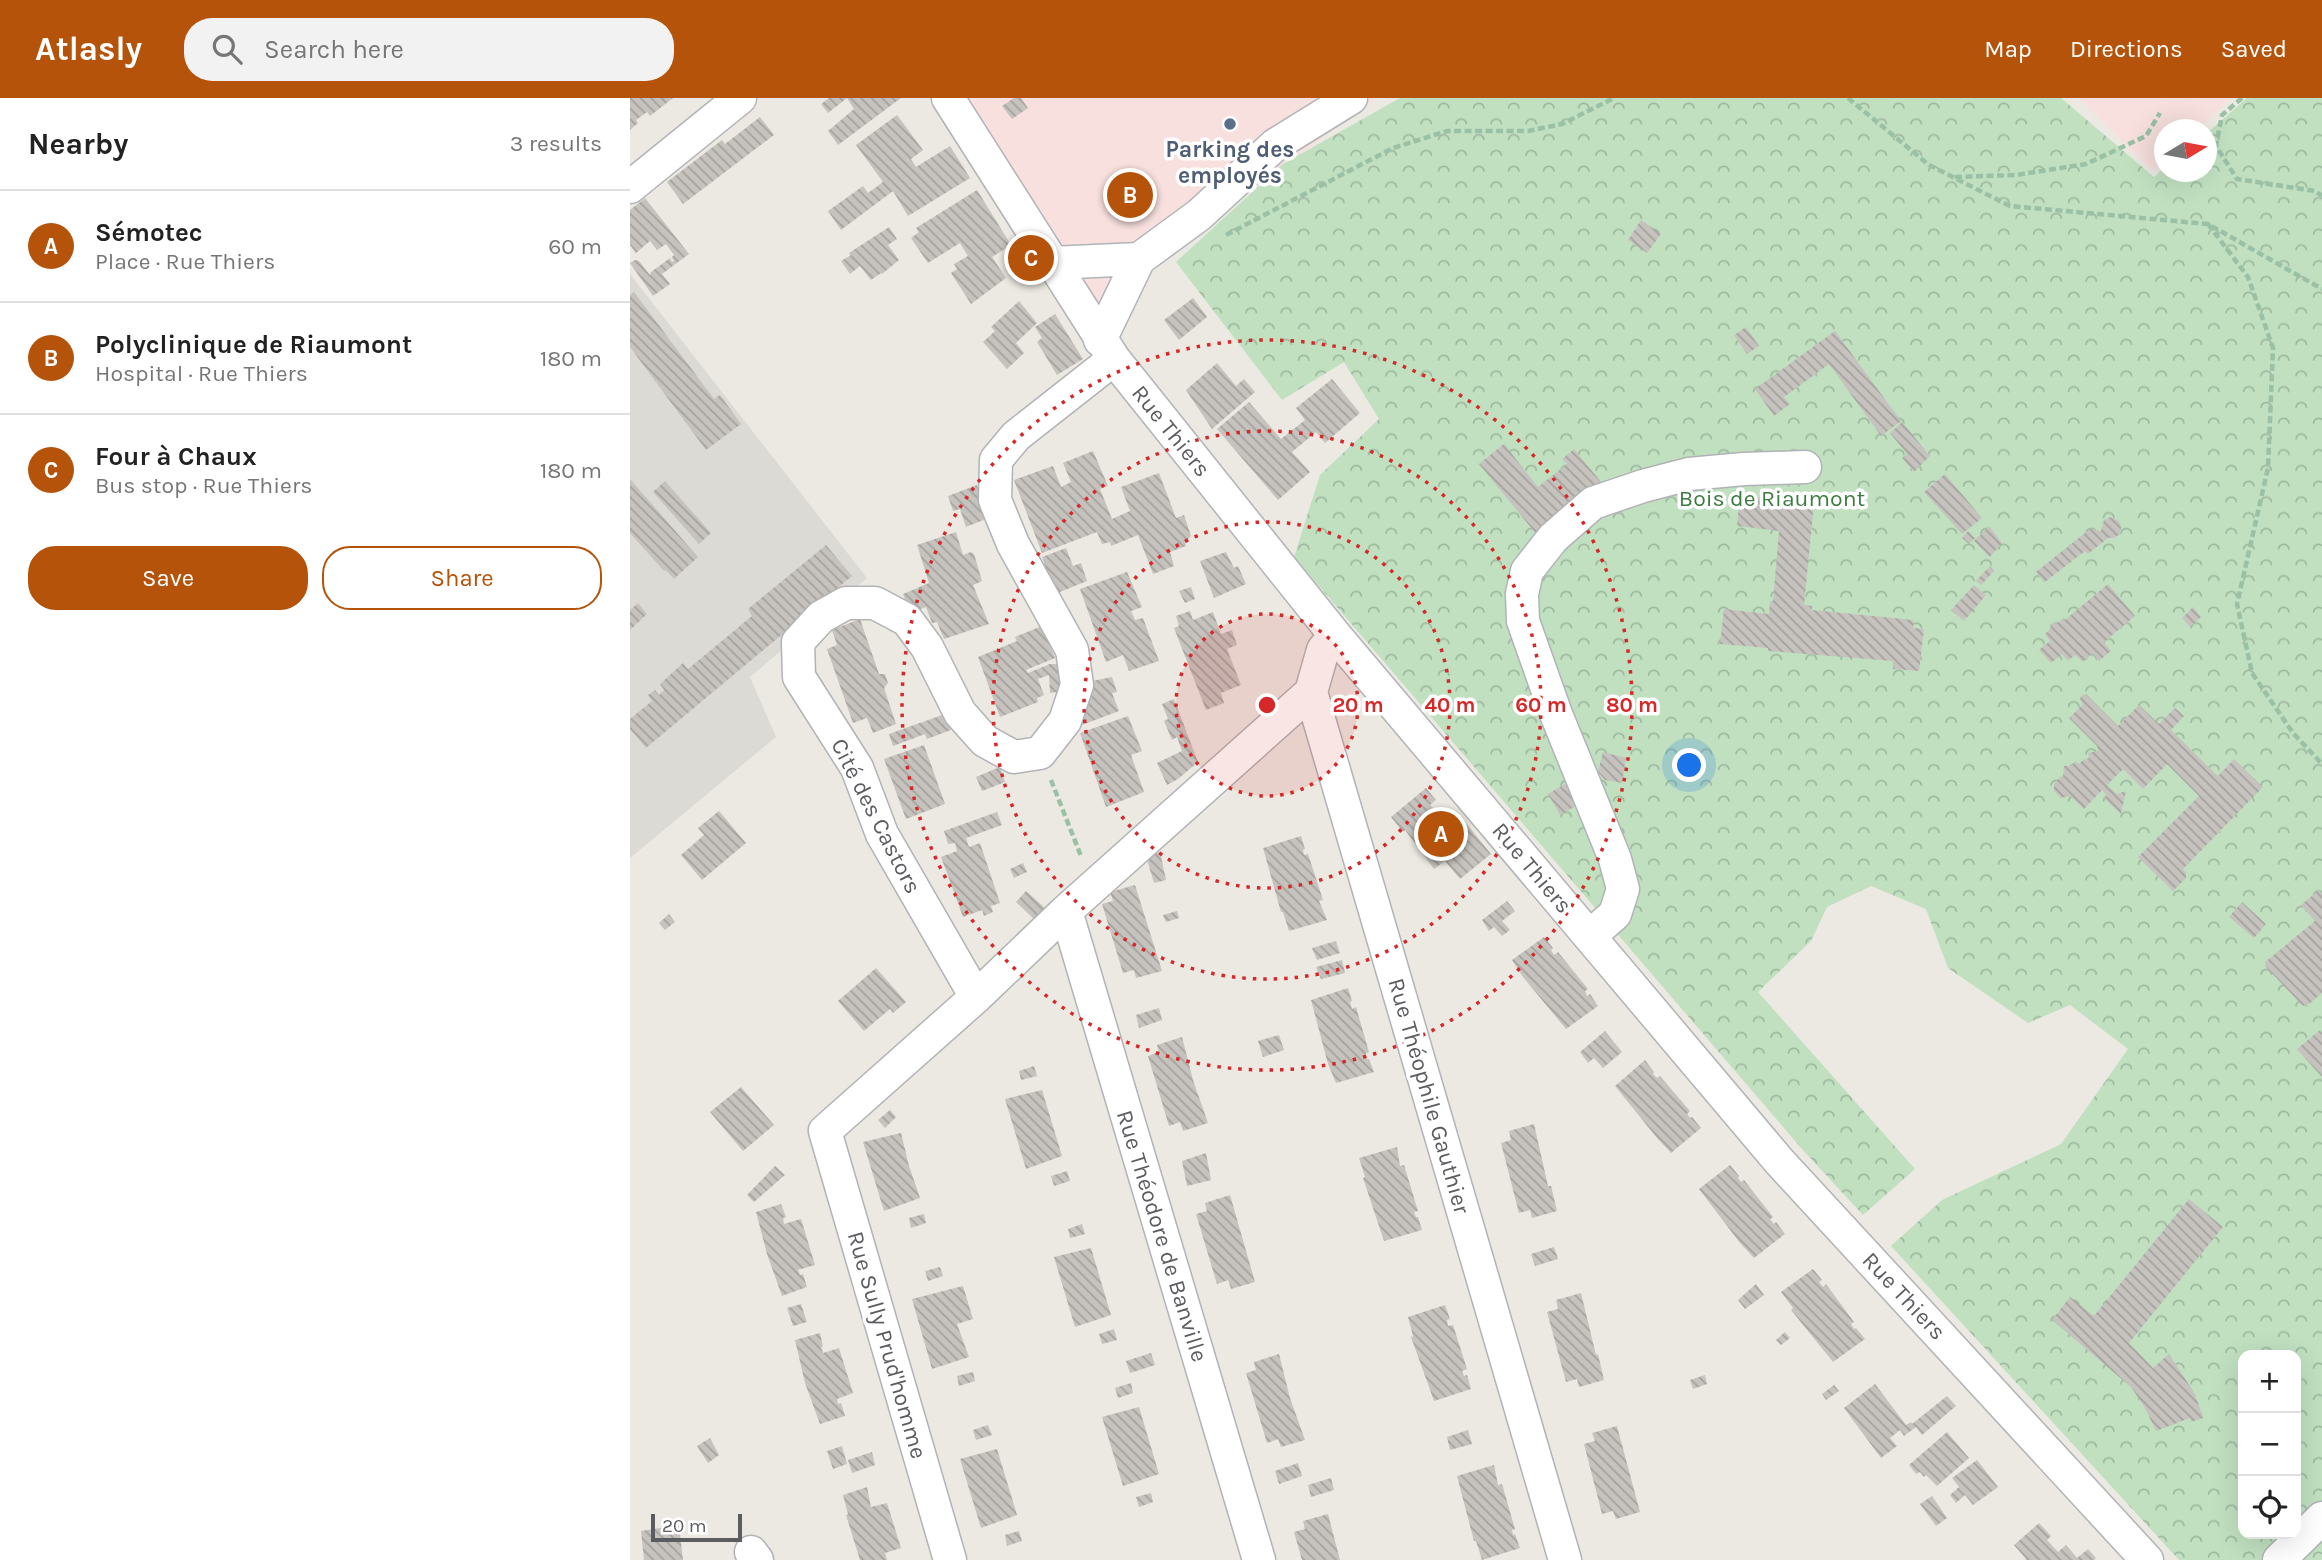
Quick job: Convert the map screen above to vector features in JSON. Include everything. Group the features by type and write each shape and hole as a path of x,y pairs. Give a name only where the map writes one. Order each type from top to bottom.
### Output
{"street":[{"path":"630,187 740,98"},
{"name":"Rue Thiers","path":"948,98 1107,349 1335,635 1779,1161 2147,1560"},
{"path":"1051,263 1139,259 1199,215 1275,145 1351,98"},
{"path":"1041,753 1065,721 1077,685 1072,650 1013,544 995,500 996,460 1017,436 1107,349 1139,259"},
{"path":"1590,936 1615,914 1623,889 1615,859 1552,704 1523,621 1522,594 1528,571 1553,538 1593,503 1689,474 1744,468 1805,467"},
{"name":"Cité des Castors","path":"976,997 882,834 857,768 799,677 798,642 821,617 846,603 875,603 907,620 927,646 960,713 985,741 1014,757 1041,753"},
{"path":"976,997 1066,911 1311,692 1323,650 1335,635"},
{"name":"Rue Théophile Gauthier","path":"1311,692 1565,1560"},
{"name":"Rue Théodore de Banville","path":"1066,911 1259,1560"},
{"name":"Rue Sully Prud'homme","path":"950,1560 825,1130 976,997"},
{"path":"2279,1560 2322,1518"}],"path":[{"path":"1222,237 1393,148 1447,131 1528,131 1562,124 1614,98"},
{"path":"1847,98 1929,165 2010,206 2208,224 2322,289"},
{"path":"2242,98 2222,116 2216,146 2237,179 2315,191 2322,196"},
{"path":"1954,177 2016,175 2086,164 2146,136 2160,113"},
{"path":"2208,224 2248,277 2273,348 2268,468 2238,604 2252,673 2293,733 2322,765"},
{"path":"1041,753 1094,888"}],"shaded area":[{"path":"955,98 1376,98 1087,312"},
{"path":"2078,98 2232,98 2209,119 2154,119 2153,171"},
{"path":"630,274 867,578 750,677 776,737 630,858"}],"green space":[{"name":"Bois de Riaumont","path":"1400,98 2061,98 2154,177 2154,182 2217,182 2217,124 2247,98 2322,98 2322,1560 2179,1560 1891,1246 1942,1200 2061,1144 2128,1049 2070,1005 2028,1023 1948,968 1926,909 1871,886 1827,907 1811,941 1758,992 1915,1169 1863,1215 1802,1149 1294,557 1320,475 1379,419 1344,362 1282,400 1176,262 1283,164"}],"building":[{"path":"630,98 673,98 650,116 647,112 636,120 638,123 630,130"},
{"path":"829,98 847,98 828,113 821,104"},
{"path":"847,98 901,98 838,145 828,131 854,109"},
{"path":"1014,98 1021,98 1028,108 1012,119 1002,106"},
{"path":"897,115 923,150 911,159 916,167 950,146 970,178 908,216 893,191 841,230 828,211 863,186 868,193 883,182 856,145"},
{"path":"760,117 774,135 683,204 667,182 722,140 725,144"},
{"path":"977,190 1011,245 992,257 1006,278 971,304 951,273 957,269 954,264 968,256 960,243 928,263 911,238 919,232 916,228"},
{"path":"645,198 689,254 662,274 670,284 653,296 630,263 639,261 650,275 670,258 674,261 674,255 666,244 657,250 650,241 636,253 630,245 630,210"},
{"path":"1641,220 1661,234 1647,253 1628,240"},
{"path":"889,227 897,239 888,245 899,260 871,280 860,266 850,274 841,261"},
{"path":"634,292 714,399 720,395 741,424 706,450 630,347 630,295"},
{"path":"1193,298 1207,317 1179,340 1164,320"},
{"path":"1019,301 1037,323 1016,343 1024,353 1007,369 983,342 995,331 991,327"},
{"path":"1055,314 1083,359 1057,375 1037,342 1042,338 1035,327"},
{"path":"1746,327 1759,346 1747,354 1734,335"},
{"path":"1835,331 1901,421 1881,436 1829,364 1784,397 1790,404 1774,416 1755,389"},
{"path":"1217,363 1236,386 1244,379 1255,392 1212,429 1186,390"},
{"path":"1332,379 1360,413 1325,443 1316,432 1292,452 1310,472 1278,500 1217,429 1249,402 1281,439 1305,420 1296,408"},
{"path":"1902,422 1930,456 1914,472 1902,458 1907,454 1890,433"},
{"path":"1504,444 1538,487 1567,464 1562,459 1574,449 1601,482 1537,535 1479,464"},
{"path":"1093,451 1108,486 1100,489 1112,519 1130,511 1121,487 1159,473 1176,518 1184,515 1191,536 1185,542 1186,546 1170,552 1174,566 1153,574 1138,535 1111,546 1110,542 1102,544 1097,532 1042,553 1014,480 1053,466 1061,487 1071,482 1063,463"},
{"path":"1945,474 1982,518 1962,534 1924,492"},
{"path":"630,479 698,557 674,579 630,533"},
{"path":"665,481 711,533 699,544 653,492"},
{"path":"977,485 986,519 966,527 960,509 953,511 948,496"},
{"path":"1740,495 1814,503 1804,605 1812,606 1812,610 1913,620 1913,628 1924,629 1919,671 1893,669 1893,661 1768,651 1768,648 1720,644 1724,609 1769,614 1770,601 1773,601 1779,531 1737,526"},
{"path":"2110,517 2119,521 2120,534 2108,538 2088,554 2085,551 2045,582 2036,572 2090,529 2101,531 2104,520"},
{"path":"1989,526 2002,543 1990,557 1974,541"},
{"path":"1968,531 1975,538 1969,544 1962,538"},
{"path":"956,532 963,555 971,552 974,554 982,581 973,585 989,624 944,639 937,622 932,623 926,607 915,611 913,604 907,605 903,594 929,583 917,545"},
{"path":"826,545 852,576 646,748 630,729 630,719 652,701 648,695 655,690 659,695 664,690 660,684 683,663 688,669 752,616 748,609"},
{"path":"1066,548 1073,566 1081,563 1087,581 1055,594 1041,571 1046,569 1042,557"},
{"path":"1226,552 1234,568 1238,566 1246,584 1214,598 1200,561"},
{"path":"1990,566 1994,571 1981,585 1976,581"},
{"path":"1127,572 1142,607 1131,611 1135,620 1143,618 1159,661 1129,671 1123,655 1106,662 1080,589"},
{"path":"2108,584 2135,616 2104,642 2111,651 2099,661 2092,653 2083,662 2075,655 2068,661 2062,654 2051,663 2039,650 2050,641 2045,634 2052,627 2050,625 2064,618 2065,620"},
{"path":"1974,585 1986,595 1964,621 1951,610"},
{"path":"1191,587 1195,599 1185,603 1179,591"},
{"path":"638,603 647,614 630,630 630,610"},
{"path":"2193,607 2201,617 2190,627 2182,618"},
{"path":"1190,611 1193,620 1213,612 1221,634 1232,630 1237,645 1227,649 1241,685 1221,693 1224,703 1206,710 1174,628 1179,626 1176,616"},
{"path":"860,619 879,674 885,674 888,683 884,688 896,724 873,733 867,718 853,723 827,649 837,645 832,630"},
{"path":"1042,626 1055,658 1026,670 1028,673 1050,664 1062,664 1064,691 1050,693 1049,675 1038,679 1044,695 1037,698 1038,702 1000,717 978,657 1017,641 1015,637"},
{"path":"1112,677 1117,692 1112,693 1119,711 1074,728 1087,682"},
{"path":"2086,694 2118,726 2139,705 2159,724 2175,708 2184,716 2171,730 2218,776 2234,759 2263,787 2183,869 2186,878 2173,891 2138,857 2199,796 2167,764 2143,789 2123,769 2107,785 2117,794 2126,791 2121,814 2103,797 2107,796 2102,790 2084,809 2070,796 2061,798 2054,791 2054,784 2063,777 2064,766 2071,766 2075,761 2079,764 2089,758 2088,753 2098,751 2097,746 2069,718 2083,704 2081,696"},
{"path":"1174,699 1198,762 1167,785 1157,763 1182,751 1177,737 1172,740 1164,721 1168,719 1162,704"},
{"path":"945,714 951,730 927,739 925,734 893,746 889,734"},
{"path":"1128,716 1142,751 1131,755 1144,792 1106,807 1080,733"},
{"path":"924,745 945,804 906,819 884,759"},
{"path":"1603,752 1626,758 1622,783 1605,780 1598,772"},
{"path":"1000,767 1005,782 982,791 976,777"},
{"path":"1570,781 1581,803 1560,815 1548,794"},
{"path":"1426,788 1436,800 1430,805 1435,810 1429,815 1443,832 1461,817 1491,854 1460,879 1445,861 1434,869 1405,830 1403,832 1391,817"},
{"path":"719,811 746,843 702,880 681,855 704,835 698,828"},
{"path":"997,812 1002,825 966,838 969,847 980,843 1000,903 991,906 993,912 984,916 982,910 963,917 941,857 957,851 955,843 948,844 944,831"},
{"path":"1301,836 1304,855 1308,854 1323,900 1319,901 1327,920 1289,931 1263,848"},
{"path":"1160,852 1166,880 1154,883 1146,856"},
{"path":"1023,863 1027,872 1014,878 1010,869"},
{"path":"1135,885 1162,971 1136,978 1134,970 1123,973 1102,904 1113,901 1110,892"},
{"path":"2319,890 2322,894 2322,993 2303,1006 2266,967 2265,962 2315,921 2301,905"},
{"path":"1026,891 1045,908 1034,919 1016,902"},
{"path":"1507,901 1515,911 1502,921 1510,930 1502,936 1494,927 1489,931 1482,920"},
{"path":"2242,902 2266,924 2254,938 2229,917"},
{"path":"1177,911 1179,918 1166,922 1163,915"},
{"path":"669,914 675,922 665,930 659,923"},
{"path":"1544,937 1553,948 1551,950 1554,955 1558,952 1588,989 1585,991 1587,996 1590,994 1598,1006 1566,1029 1512,960"},
{"path":"1336,941 1340,953 1317,960 1312,948"},
{"path":"1342,960 1345,973 1321,979 1316,967"},
{"path":"876,968 906,1002 893,1013 890,1009 864,1031 838,1001"},
{"path":"1348,988 1352,1009 1356,1007 1369,1052 1365,1054 1374,1072 1336,1083 1328,1064 1311,1000"},
{"path":"1159,1008 1162,1020 1139,1028 1136,1015"},
{"path":"2320,1030 2322,1033 2322,1077 2297,1049"},
{"path":"1605,1031 1622,1052 1603,1068 1594,1058 1588,1063 1580,1052"},
{"path":"1279,1035 1284,1050 1263,1057 1258,1041"},
{"path":"1182,1037 1208,1123 1183,1131 1180,1122 1169,1126 1148,1056 1159,1052 1157,1045"},
{"path":"1645,1060 1653,1074 1657,1078 1660,1076 1690,1111 1687,1114 1690,1118 1701,1128 1671,1153 1615,1086"},
{"path":"1034,1066 1037,1076 1021,1080 1019,1071"},
{"path":"741,1087 774,1125 743,1151 710,1112"},
{"path":"1042,1090 1062,1156 1026,1169 1005,1099"},
{"path":"890,1110 896,1117 885,1128 878,1120"},
{"path":"1534,1124 1548,1186 1551,1186 1557,1211 1532,1218 1530,1210 1519,1213 1501,1143 1511,1140 1509,1131"},
{"path":"901,1133 920,1198 884,1211 863,1142"},
{"path":"1397,1147 1400,1166 1404,1165 1418,1211 1414,1212 1422,1230 1384,1241 1359,1158"},
{"path":"1206,1153 1211,1180 1187,1186 1182,1161"},
{"path":"1730,1165 1741,1182 1744,1180 1773,1217 1770,1219 1774,1224 1776,1222 1785,1234 1754,1258 1699,1189"},
{"path":"775,1166 785,1175 754,1202 747,1195"},
{"path":"1067,1171 1070,1181 1054,1186 1051,1176"},
{"path":"1230,1195 1255,1282 1231,1289 1228,1280 1217,1284 1196,1214 1207,1211 1205,1203"},
{"path":"2189,1199 2223,1227 2129,1343 2153,1368 2169,1354 2195,1394 2203,1418 2191,1422 2190,1418 2156,1431 2131,1387 2052,1320 2070,1297 2094,1316"},
{"path":"781,1204 786,1217 783,1218 784,1224 801,1219 815,1265 798,1270 800,1275 803,1274 807,1287 782,1296 756,1212"},
{"path":"924,1214 926,1223 911,1228 909,1218"},
{"path":"1082,1224 1085,1234 1070,1238 1068,1229"},
{"path":"1554,1247 1558,1259 1535,1266 1531,1254"},
{"path":"1091,1248 1111,1315 1075,1327 1054,1257"},
{"path":"940,1267 943,1276 928,1281 925,1271"},
{"path":"1813,1269 1822,1280 1819,1282 1823,1287 1826,1284 1854,1322 1851,1324 1854,1329 1865,1339 1833,1362 1791,1310 1793,1308 1781,1292"},
{"path":"1756,1284 1764,1295 1745,1309 1738,1300"},
{"path":"963,1286 973,1319 957,1324 969,1357 932,1369 912,1299"},
{"path":"1581,1293 1604,1380 1579,1387 1577,1379 1566,1382 1547,1312 1558,1309 1556,1300"},
{"path":"801,1304 807,1322 793,1326 787,1308"},
{"path":"1445,1305 1450,1319 1447,1320 1448,1326 1453,1325 1467,1369 1462,1371 1464,1376 1467,1375 1471,1389 1434,1401 1411,1337 1413,1336 1408,1317"},
{"path":"1114,1329 1117,1340 1102,1344 1099,1334"},
{"path":"1785,1332 1790,1338 1781,1345 1776,1340"},
{"path":"820,1333 823,1353 839,1348 853,1393 837,1399 845,1416 820,1424 805,1383 795,1340"},
{"path":"1151,1353 1155,1365 1130,1373 1126,1361"},
{"path":"1279,1354 1290,1398 1305,1440 1281,1447 1278,1439 1267,1443 1246,1373 1256,1370 1254,1362"},
{"path":"973,1372 975,1381 959,1386 957,1376"},
{"path":"1705,1375 1707,1384 1693,1389 1690,1380"},
{"path":"1131,1383 1133,1393 1118,1398 1115,1388"},
{"path":"1875,1384 1906,1425 1911,1422 1912,1424 1947,1396 1956,1406 1922,1435 1916,1427 1904,1436 1900,1430 1890,1438 1897,1446 1881,1458 1844,1408"},
{"path":"1834,1385 1839,1391 1826,1400 1822,1394"},
{"path":"1139,1407 1159,1474 1123,1486 1102,1417"},
{"path":"988,1425 992,1435 976,1440 973,1430"},
{"path":"1617,1426 1640,1512 1616,1519 1613,1511 1602,1514 1584,1444 1595,1441 1592,1433"},
{"path":"1468,1430 1472,1444 1450,1450 1447,1437"},
{"path":"1947,1432 1969,1458 1937,1486 1926,1475 1924,1477 1920,1472 1916,1474 1909,1465"},
{"path":"710,1438 719,1455 708,1463 697,1446"},
{"path":"842,1446 847,1464 833,1469 827,1451"},
{"path":"997,1449 1017,1515 981,1528 960,1459"},
{"path":"872,1452 875,1465 852,1473 848,1460"},
{"path":"1977,1460 1998,1487 1973,1505 1965,1495 1956,1503 1950,1495 1959,1487 1952,1478"},
{"path":"1298,1463 1302,1476 1279,1484 1275,1471"},
{"path":"1494,1465 1498,1485 1502,1484 1515,1529 1512,1530 1513,1535 1515,1534 1520,1548 1482,1560 1474,1541 1457,1476"},
{"path":"1331,1478 1334,1490 1311,1497 1308,1485"},
{"path":"867,1487 871,1507 887,1503 901,1548 885,1553 887,1560 860,1560 846,1515 848,1514 843,1495"},
{"path":"1151,1493 1153,1502 1139,1507 1136,1497"},
{"path":"1932,1496 1947,1518 1936,1526 1920,1504"},
{"path":"1328,1514 1340,1560 1302,1560 1294,1532 1305,1529 1303,1521"},
{"path":"2039,1523 2051,1536 2047,1540 2058,1552 2066,1545 2077,1558 2088,1549 2096,1558 2025,1560 2014,1545"},
{"path":"679,1525 683,1560 644,1560 641,1531"},
{"path":"1019,1531 1022,1541 1007,1546 1005,1535"}],"place":[{"name":"Parking des employés","path":"1230,124"},
{"name":"Polyclinique de Riaumont","path":"1130,195"},
{"name":"Four à Chaux","path":"1031,258"},
{"name":"Sémotec","path":"1441,834"}]}
